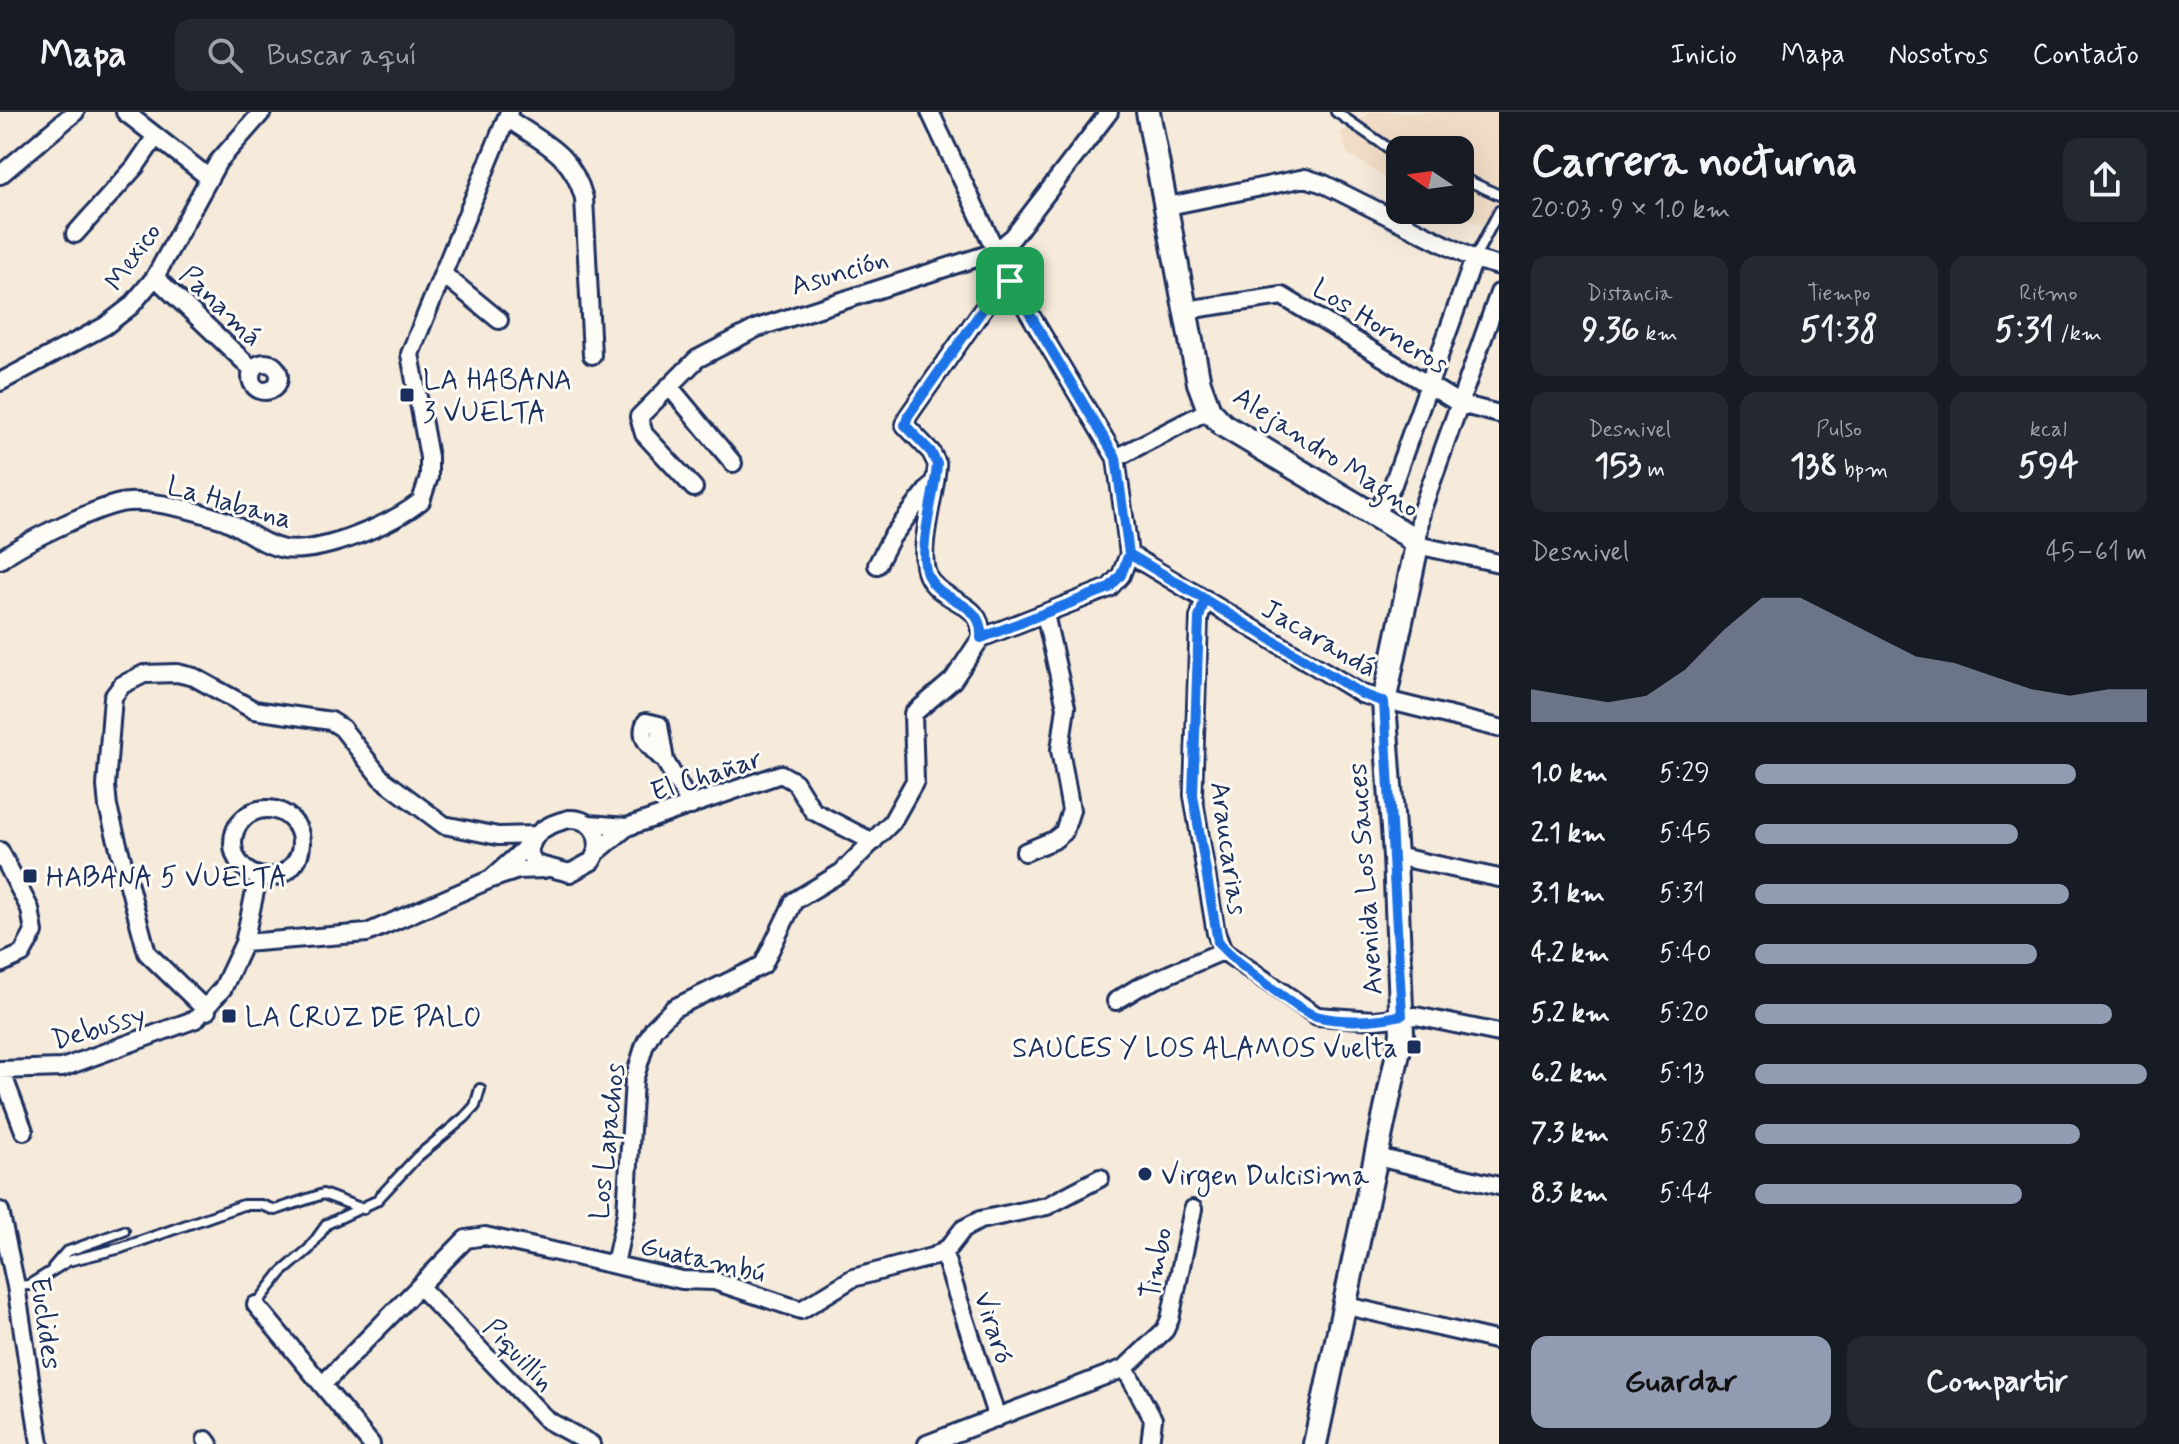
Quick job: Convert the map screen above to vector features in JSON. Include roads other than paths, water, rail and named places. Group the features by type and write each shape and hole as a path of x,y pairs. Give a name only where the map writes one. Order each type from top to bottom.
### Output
{"main road":[{"name":"Alejandro Magno","path":"1150,112 1199,383 1209,410 1223,425 1375,515 1417,545"},
{"name":"Avenida Los Sauces","path":"1315,1444 1347,1306 1402,1015 1384,702 1417,545"}],"street":[{"path":"0,175 75,112"},
{"name":"Mexico","path":"0,382 115,320 155,277 208,177 262,112"},
{"path":"930,112 1010,281 1116,458 1129,554 1121,575 1109,588 981,638 979,617 934,585 925,567 936,478 935,456 907,430 908,416 990,299 1010,281"},
{"name":"Asunción","path":"694,488 640,424 642,410 697,359 768,323 995,252 1013,237 1109,112"},
{"path":"509,114 565,158 579,179 584,198 592,355"},
{"name":"La Habana","path":"0,560 27,543 120,503 151,503 222,520 276,547 296,550 329,545 411,509 425,491 429,457 410,354 509,114"},
{"path":"135,115 156,136 208,177"},
{"path":"75,234 135,167 156,136"},
{"path":"1168,206 1305,178 1324,184 1474,259 1499,266"},
{"path":"1375,515 1393,484 1474,259"},
{"path":"444,275 499,320"},
{"name":"Panamá","path":"155,277 253,370"},
{"path":"1417,545 1421,512 1499,293"},
{"name":"Los Horneros","path":"1186,310 1282,296 1460,404 1499,414"},
{"path":"669,386 733,463"},
{"path":"1116,458 1209,410"},
{"path":"877,565 891,538 936,478"},
{"name":"Alejandro Magno","path":"1417,545 1499,563"},
{"name":"Jacarandá","path":"1129,554 1362,694 1384,702 1499,728"},
{"name":"Araucarias","path":"1205,599 1199,618 1193,795 1216,933 1223,951 1317,1016 1374,1020 1402,1015 1499,1033"},
{"path":"1025,852 1054,840 1064,832 1071,810 1060,750 1066,707 1045,614"},
{"name":"Los Lapachos","path":"615,1264 626,1213 634,1080 654,1028 674,1008 763,965 794,901 842,872 900,810 915,781 913,714 953,680 981,638"},
{"path":"258,877 244,943 223,988 207,1011 147,953 113,831 106,786 111,706 122,685 144,674 187,675 254,710 331,721 342,728 374,771 444,825 498,836 534,839"},
{"path":"665,761 691,806"},
{"name":"El Chañar","path":"598,851 627,827 781,774 795,782 813,811 873,842"},
{"path":"273,809 283,813 298,829 300,851 289,869 269,878 258,877 239,864 234,853 235,830 250,813 273,809"},
{"path":"244,943 367,933 518,870 577,871 592,861 598,851 597,836 589,824 569,819 549,825 513,862 491,879"},
{"name":"El Chañar","path":"589,824 627,827"},
{"path":"498,836 514,848 513,862"},
{"path":"534,839 531,859 545,869"},
{"path":"0,851 30,909 34,932 22,954 0,964"},
{"path":"1395,856 1499,878"},
{"path":"1116,1001 1139,987 1223,951"},
{"name":"Debussy","path":"1,1070 71,1065 172,1030 207,1011"},
{"path":"1,1070 24,1131"},
{"path":"1377,1157 1499,1186"},
{"name":"Guatambú","path":"322,1385 466,1239 478,1236 682,1280 714,1281 801,1310 853,1278 924,1260 943,1251 963,1229 980,1220 1047,1206 1100,1178"},
{"name":"Timbo","path":"1125,1368 1165,1330 1170,1319 1193,1209"},
{"name":"Euclides","path":"0,1211 11,1256 40,1444"},
{"name":"Viraró","path":"943,1251 997,1418"},
{"path":"0,1270 11,1256"},
{"name":"Piquillín","path":"420,1287 547,1420 591,1444"},
{"path":"256,1305 371,1444"},
{"path":"1347,1306 1499,1341"},
{"path":"927,1444 1125,1368 1153,1419 1150,1444"}],"lane":[{"path":"1336,112 1386,146"},
{"path":"1474,183 1499,195"},
{"path":"1474,259 1499,211"},
{"path":"256,1305 281,1273 309,1249 327,1224 376,1201 417,1157 455,1127 475,1106 480,1089"},
{"path":"52,1268 253,1204 275,1210 323,1194 363,1209"},
{"path":"16,1286 29,1285 52,1268 66,1252 124,1231"}],"place":[{"name":"LA HABANA 3 VUELTA","path":"407,395"},
{"name":"HABANA 5 VUELTA","path":"30,876"},
{"name":"LA CRUZ DE PALO","path":"229,1016"},
{"name":"SAUCES Y LOS ALAMOS Vuelta","path":"1414,1047"},
{"name":"Virgen Dulcisima","path":"1145,1174"}]}
